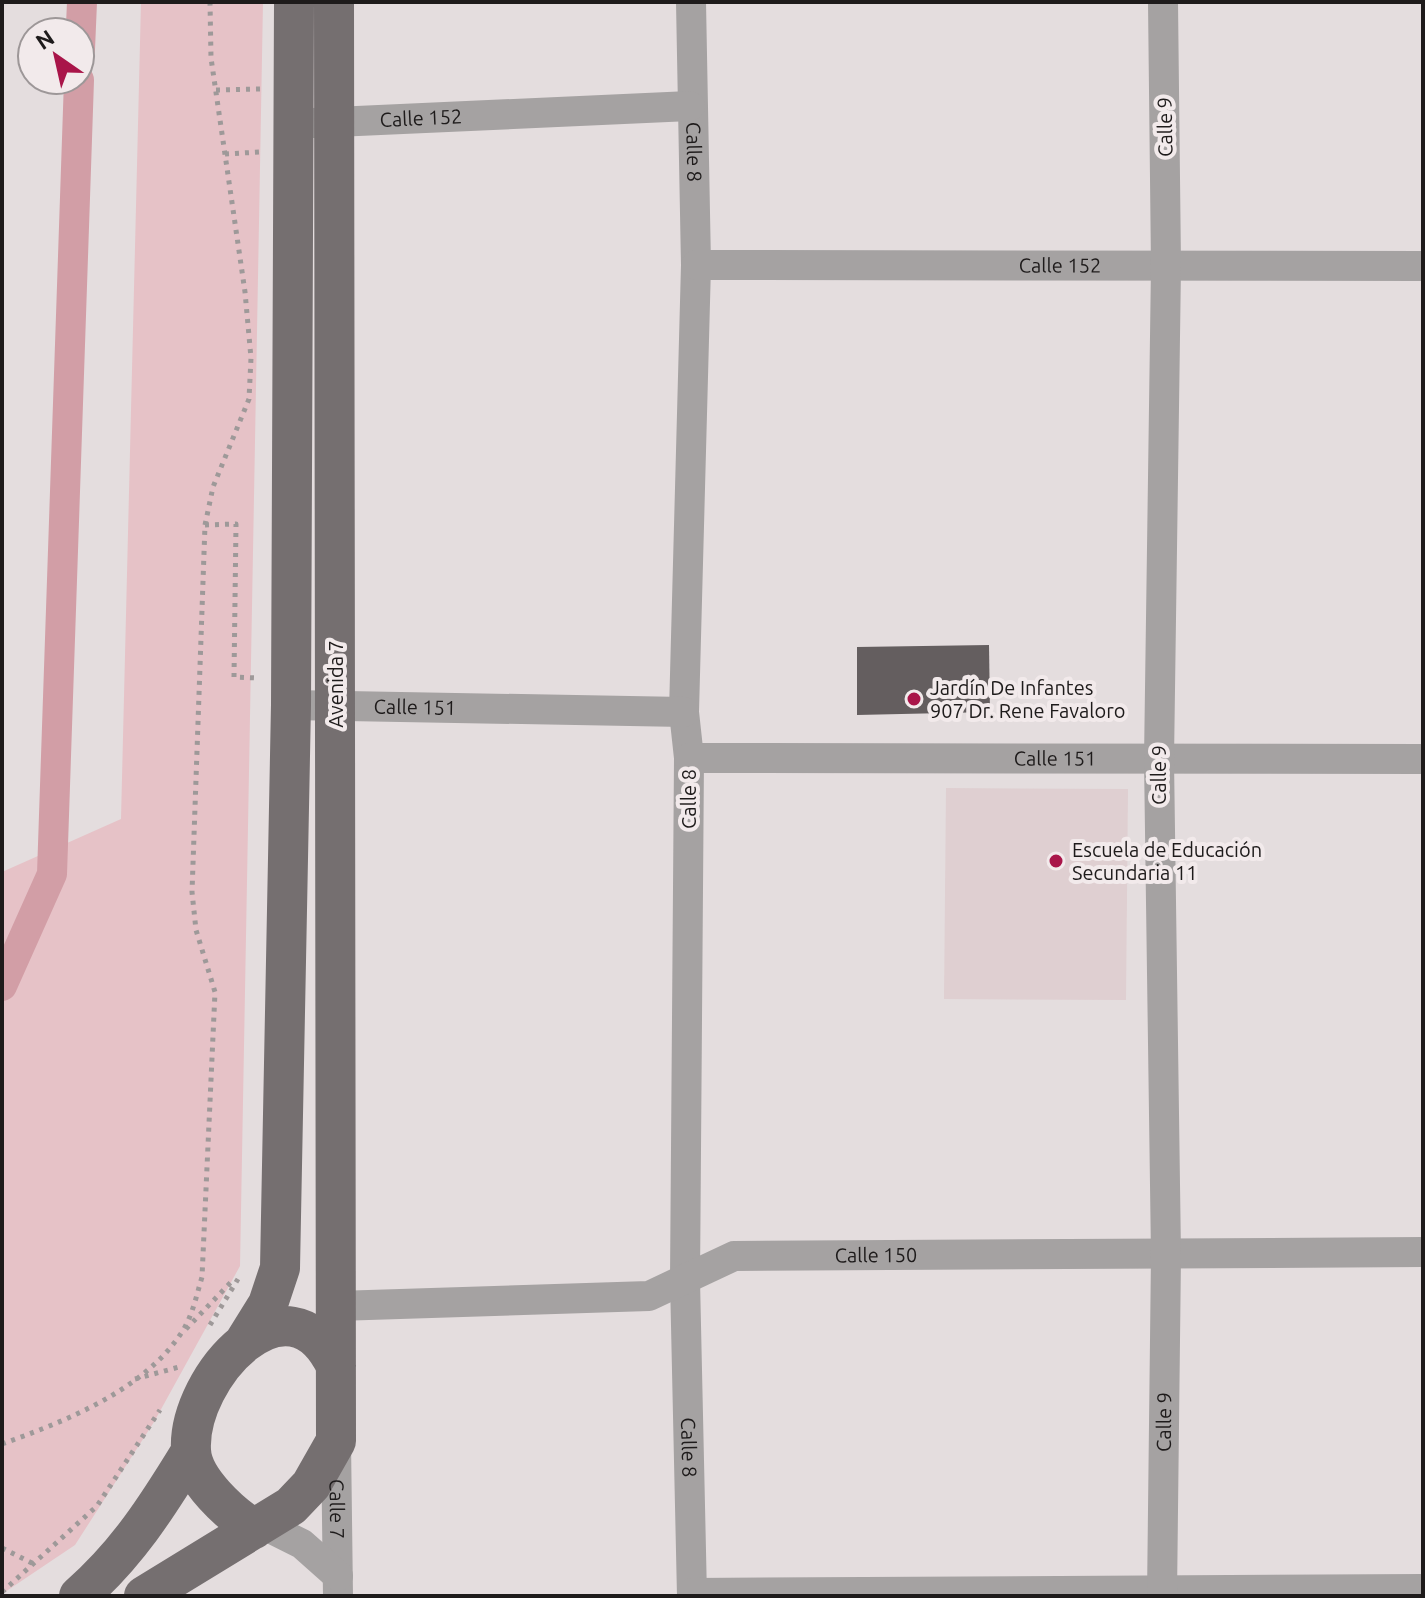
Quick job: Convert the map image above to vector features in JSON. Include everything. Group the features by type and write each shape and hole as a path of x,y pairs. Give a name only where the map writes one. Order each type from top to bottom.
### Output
{"main road":[{"path":"79,1596 114,1565 144,1528 190,1453 194,1422 207,1384 220,1365 245,1341 268,1304 280,1268 291,692 294,2"},
{"name":"Avenida 7","path":"334,2 336,1366"},
{"path":"144,1596 291,1506 311,1485 336,1441 336,1366 326,1344 310,1332 277,1326 245,1341"},
{"path":"190,1453 214,1497 230,1514 259,1527"}],"street":[{"name":"Calle 8","path":"691,2 690,106 696,265 684,712 689,758 685,1280 692,1594"},
{"name":"Calle 9","path":"1162,1593 1166,1255 1159,760 1166,266 1163,2"},
{"name":"Calle 152","path":"294,105 333,123 690,106"},
{"name":"Calle 152","path":"696,265 1423,266"},
{"name":"Calle 151","path":"291,692 336,704 684,712"},
{"name":"Calle 151","path":"689,758 1423,759"},
{"name":"Calle 150","path":"337,1306 649,1296 734,1256 1423,1252"},
{"name":"Calle 7","path":"336,1441 338,1586"},
{"name":"Calle 7","path":"259,1527 302,1544 338,1586"},
{"path":"692,1594 1423,1589"}],"path":[{"path":"180,1336 192,1313 202,1277 215,1066 215,992 196,930 192,892 205,525 213,487 249,399 251,358 245,292 216,90 210,2"},
{"path":"216,90 294,105"},
{"path":"205,525 236,524 234,677 291,692"},
{"path":"2,1444 61,1423 110,1397 180,1336 242,1271 203,1338"},
{"path":"131,1380 187,1364 180,1376"},
{"path":"2,1592 97,1506 165,1401"},
{"path":"2,1548 34,1564"}],"shaded area":[{"path":"141,2 263,2 240,1266 154,1422 75,1545 2,1594 2,872 121,819"},
{"path":"946,788 1128,789 1126,1000 944,999"}],"building":[{"path":"989,645 990,712 857,715 857,647"}],"waterway":[{"path":"81,16 82,2"},
{"path":"2,986 52,874 78,96"}],"place":[{"name":"Jardín De Infantes 907 Dr. Rene Favaloro","path":"914,699"},
{"name":"Escuela de Educación Secundaria 11","path":"1056,861"}]}
